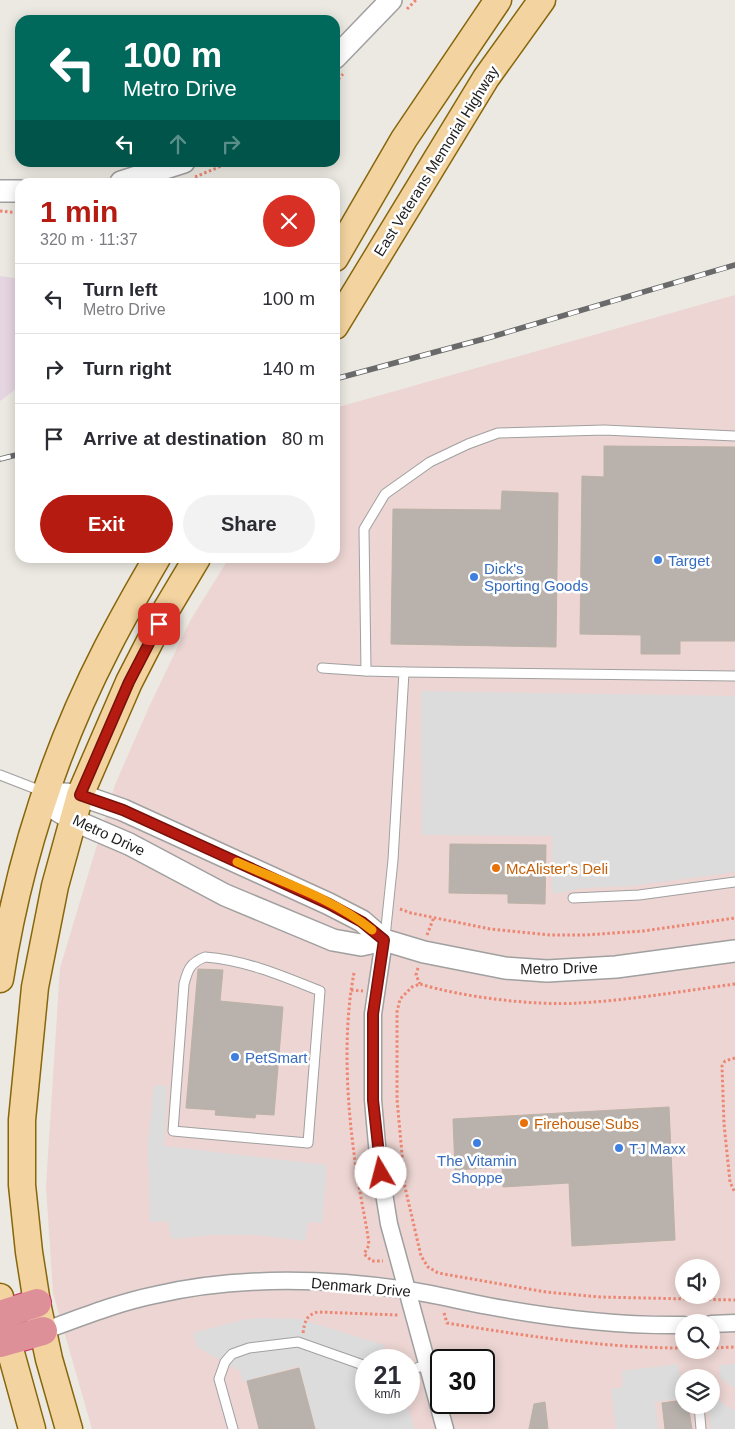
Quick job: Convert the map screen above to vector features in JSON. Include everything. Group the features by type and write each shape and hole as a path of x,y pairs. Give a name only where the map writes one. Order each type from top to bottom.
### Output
{"highway":[{"path":"1,1309 37,1303"},
{"path":"4,1343 43,1331"}],"main road":[{"path":"340,249 404,139 498,0"},
{"name":"East Veterans Memorial Highway","path":"340,318 486,78 542,0"},
{"path":"0,979 8,926 18,885 31,836 46,794 75,718 103,657 154,563"},
{"path":"69,1429 37,1303 28,1252 22,1185 23,1110 35,987 53,896 80,795 129,682 166,610 195,563"},
{"path":"1,1309 4,1343 32,1429"}],"street":[{"path":"340,53 391,0"},
{"path":"145,178 188,171"},
{"path":"0,191 15,192"},
{"name":"Metro Drive","path":"46,794 80,795 123,810 329,904 362,922 384,940 424,952 484,964 547,971 616,967 735,951"},
{"name":"Metro Drive","path":"46,794 57,810 74,820 129,844 225,894 333,940 361,945 384,940"},
{"path":"384,940 373,1014 373,1100 378,1156 389,1224 445,1429"},
{"name":"Denmark Drive","path":"43,1331 114,1305 156,1294 236,1283 314,1281 407,1290 539,1314 633,1323 675,1324"},
{"path":"720,1324 735,1323"}],"lane":[{"path":"366,671 364,529 385,494 430,462 468,444 498,433 604,430 735,436"},
{"path":"322,668 404,672 735,676"},
{"path":"384,940 394,860 404,672"},
{"path":"0,775 46,794"},
{"path":"573,898 639,895 735,882"},
{"path":"205,957 218,958 275,972 320,991 309,1125 308,1143 173,1131 184,984 188,968 194,962 205,957"},
{"path":"233,1429 219,1379 225,1362 232,1354 248,1348 302,1344 355,1362"},
{"path":"420,1367 428,1365"},
{"path":"700,1414 701,1429"}],"path":[{"path":"188,171 207,167"},
{"path":"0,211 15,212"},
{"path":"388,905 411,914 462,924 519,933 551,935 643,931 735,918"},
{"path":"354,973 351,990 348,1042 360,1192 369,1245 364,1254"},
{"path":"735,984 577,1004 481,996 420,984 412,987 400,999 395,1037 400,1144 405,1187 421,1256 428,1267 438,1273 546,1292 644,1300 735,1300"},
{"path":"735,1058 725,1061 722,1066 724,1124 730,1182 735,1193"},
{"path":"302,1344 305,1321 311,1314 318,1312 397,1316 412,1309"},
{"path":"447,1323 562,1340 675,1347"},
{"path":"720,1348 735,1347"}],"shaded area":[{"path":"0,276 15,278 15,390 0,401"},
{"path":"735,295 735,1429 92,1429 53,1293 46,1186 60,968 115,785 149,707 190,621 226,563 340,563 340,407"},
{"path":"421,691 735,696 735,872 632,886 584,888 552,894 552,836 422,835"},
{"path":"154,1085 167,1086 164,1146 327,1165 322,1223 308,1222 305,1241 257,1235 215,1235 171,1239 168,1221 150,1222 148,1145"},
{"path":"246,1319 300,1319 384,1345 383,1349 355,1349 355,1414 410,1414 414,1429 316,1429 299,1366 243,1382 240,1371 197,1347 193,1333"},
{"path":"678,1364 679,1369 675,1369 675,1399 655,1402 658,1429 616,1429 611,1389 623,1387 622,1371"},
{"path":"735,1364 735,1388 720,1378 719,1365"},
{"path":"720,1402 735,1411 735,1429 711,1429 708,1414 720,1414"}],"building":[{"name":"Target","path":"604,446 735,447 735,641 680,641 680,654 641,654 641,635 580,634 582,476 604,477"},
{"name":"Dick's Sporting Goods","path":"502,491 558,493 556,647 391,644 393,509 501,510"},
{"path":"450,844 546,845 545,904 508,903 508,894 449,893"},
{"name":"PetSmart","path":"198,969 223,970 220,1001 283,1007 274,1115 256,1114 255,1118 215,1115 216,1110 186,1108"},
{"name":"TJ Maxx","path":"669,1107 675,1240 572,1246 569,1183 503,1187 502,1167 455,1170 453,1119"},
{"path":"299,1368 315,1429 259,1429 247,1381"},
{"path":"675,1401 675,1414 690,1414 692,1429 665,1429 662,1403"},
{"path":"545,1402 548,1429 529,1429 534,1404"}],"railway":[{"path":"340,378 491,337 735,265"},
{"path":"0,459 15,455"}],"slow traffic":[{"path":"237,862 329,904 362,922 372,930"}],"place":[{"name":"Target","path":"658,560"},
{"name":"Dick's Sporting Goods","path":"474,577"},
{"name":"McAlister's Deli","path":"496,868"},
{"name":"PetSmart","path":"235,1057"},
{"name":"Firehouse Subs","path":"524,1123"},
{"name":"The Vitamin Shoppe","path":"477,1143"},
{"name":"TJ Maxx","path":"619,1148"}],"route":[{"path":"159,624 129,682 80,795 123,810 329,904 362,922 384,940 373,1014 373,1100 381,1173"}]}
